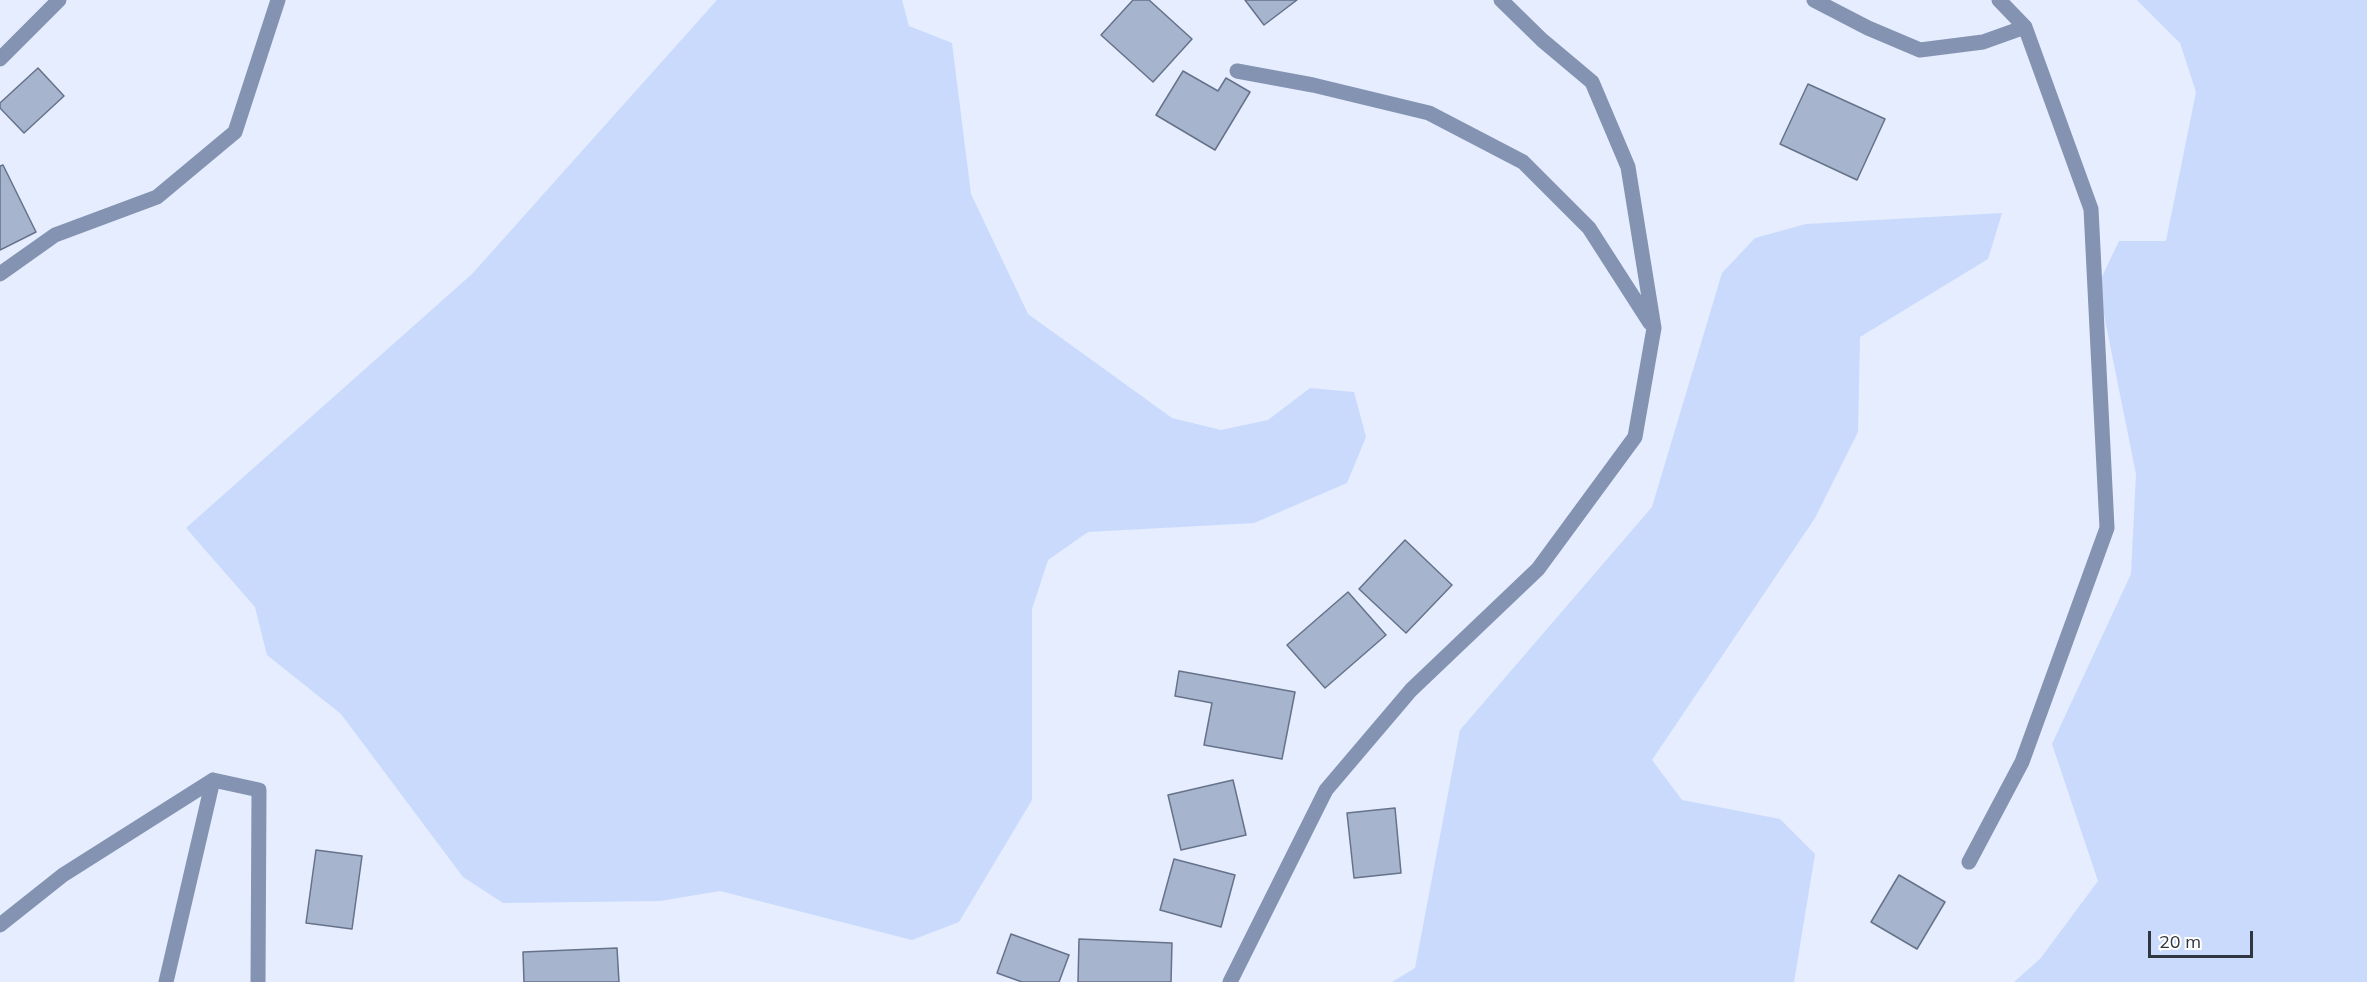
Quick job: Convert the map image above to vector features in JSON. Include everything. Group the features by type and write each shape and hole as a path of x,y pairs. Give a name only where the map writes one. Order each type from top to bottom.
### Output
{"street":[{"path":"0,59 59,0"},
{"path":"0,274 55,235 157,197 235,132 278,0"},
{"path":"1230,982 1326,790 1411,690 1538,569 1635,436 1653,328 1628,167 1592,82 1542,40 1501,0"},
{"path":"1814,0 1869,28 1920,50 1983,42 2025,27"},
{"path":"1969,862 2022,762 2108,528 2091,209 2025,27 1999,0"},
{"path":"1237,71 1313,84 1429,113 1523,162 1589,228 1653,328"},
{"path":"166,982 213,780"},
{"path":"0,926 63,875 213,780 260,790 258,982"}],"shaded area":[{"path":"717,0 902,0 909,26 952,43 971,194 1028,314 1172,418 1221,430 1268,420 1310,388 1354,392 1366,437 1347,483 1254,523 1088,532 1048,560 1032,609 1032,800 959,922 912,940 720,891 660,901 503,903 463,877 341,714 267,655 255,607 186,528 472,274"},
{"path":"2137,0 2367,0 2367,982 2014,982 2040,959 2098,881 2052,744 2131,574 2136,474 2098,285 2119,241 2166,241 2196,92 2180,43"},
{"path":"2002,213 1988,259 1860,337 1858,432 1815,518 1652,760 1682,800 1780,819 1815,854 1794,982 1392,982 1415,968 1460,730 1652,507 1722,273 1755,238 1806,224"}],"building":[{"path":"1133,0 1149,0 1192,39 1153,82 1101,35"},
{"path":"1245,0 1297,0 1264,25"},
{"path":"38,68 64,96 24,133 0,108 0,103"},
{"path":"1183,71 1218,91 1226,78 1250,92 1215,150 1156,115"},
{"path":"1808,84 1885,119 1857,180 1780,144"},
{"path":"3,165 36,232 0,250 0,166"},
{"path":"1405,540 1452,585 1406,633 1359,589"},
{"path":"1348,592 1386,635 1325,688 1287,645"},
{"path":"1179,671 1295,692 1282,759 1204,745 1212,703 1175,696"},
{"path":"1233,780 1246,835 1181,850 1168,795"},
{"path":"1395,808 1401,873 1354,878 1347,813"},
{"path":"316,850 362,856 352,929 306,923"},
{"path":"1174,859 1235,875 1221,927 1160,910"},
{"path":"1899,875 1945,902 1917,949 1871,922"},
{"path":"1011,934 1069,955 1059,982 1022,982 997,973"},
{"path":"1079,939 1172,943 1171,982 1078,982"},
{"path":"617,948 619,982 524,982 523,952"}]}
